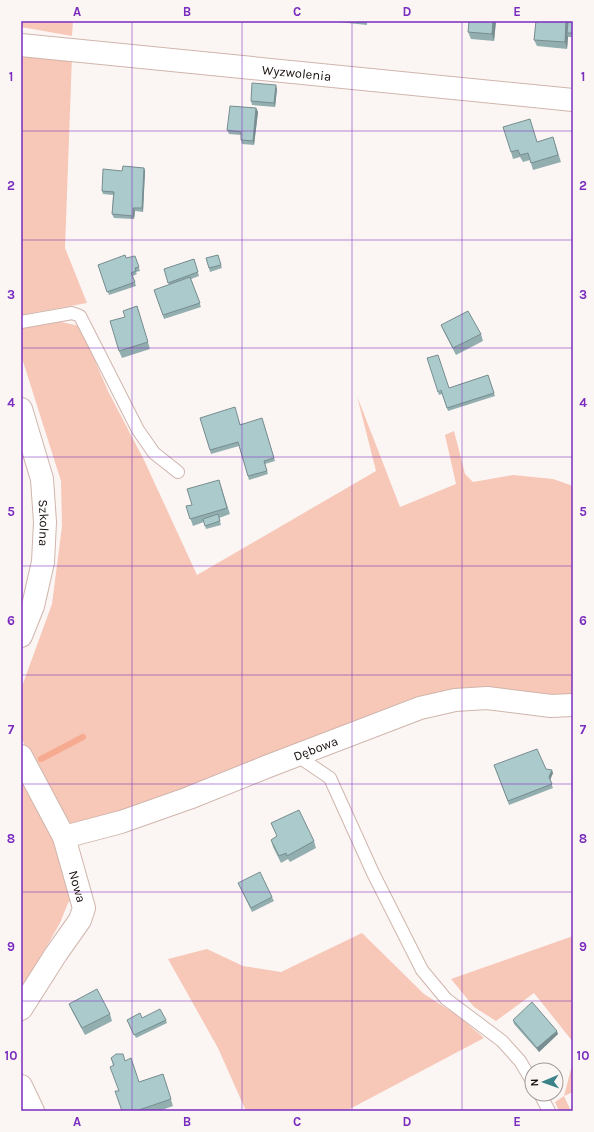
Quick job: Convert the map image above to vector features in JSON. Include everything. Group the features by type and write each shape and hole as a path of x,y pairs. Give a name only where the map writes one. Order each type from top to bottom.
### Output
{"street":[{"name":"Wyzwolenia","path":"21,45 573,100"},
{"name":"Szkolna","path":"21,409 42,479 45,522 43,562 33,606 21,636"},
{"name":"Dębowa","path":"64,837 121,822 189,798 296,755 420,708 455,700 487,698 551,706 573,704"},
{"name":"Nowa","path":"21,756 64,837 84,908 80,920 56,954 21,1009"},
{"path":"21,1086 33,1111"}],"lane":[{"path":"21,322 72,313 80,316 138,430 154,453 178,472"},
{"path":"296,755 330,778 373,872 422,970 446,999 502,1041 524,1068"},
{"path":"544,1102 549,1111"}],"shaded area":[{"path":"21,21 73,21 72,36 21,27"},
{"path":"21,51 72,56 65,248 87,303 21,315"},
{"path":"45,321 61,322 80,326 108,391 144,460 197,575 376,471 357,396 400,507 456,484 445,435 454,431 465,474 473,482 513,475 553,479 573,486 573,696 556,698 470,687 410,699 108,819 67,825 35,767 21,737 21,689 52,604 62,526 61,481 21,355 21,327"},
{"path":"21,774 58,845 72,898 68,903 60,923 21,991"},
{"path":"362,933 424,994 457,1015 484,1038 346,1111 246,1111 218,1048 168,959 207,949 243,966 281,972"},
{"path":"573,936 573,1042 534,993 496,1021 474,1007 451,979"},
{"path":"573,1061 573,1092 564,1096"},
{"path":"564,1096 571,1111 559,1111 555,1102 564,1102"}],"building":[{"path":"469,21 493,21 492,34 468,32"},
{"path":"536,21 566,21 565,42 534,40"},
{"path":"568,22 573,22 573,33 567,33"},
{"path":"252,83 276,85 274,103 251,101"},
{"path":"230,106 256,108 253,141 241,140 241,132 227,130"},
{"path":"530,119 537,142 553,137 558,155 531,163 528,153 520,155 518,150 511,152 503,127"},
{"path":"123,166 144,168 142,208 133,208 133,216 112,214 114,192 102,191 103,169 122,171"},
{"path":"125,255 126,258 135,256 139,267 135,268 136,271 131,273 135,282 107,292 98,265"},
{"path":"218,255 221,265 209,268 206,258"},
{"path":"194,259 198,272 168,283 164,269"},
{"path":"190,277 200,303 163,315 154,290"},
{"path":"137,306 148,342 119,351 110,321 125,317 123,311"},
{"path":"468,311 481,334 453,348 441,325"},
{"path":"438,355 449,388 488,375 494,393 447,408 441,390 438,392 427,358"},
{"path":"235,407 240,425 262,418 274,458 264,461 267,471 248,476 238,442 210,450 200,418"},
{"path":"219,480 227,508 190,519 186,506 192,505 187,489"},
{"path":"218,514 220,521 205,526 203,519"},
{"path":"537,749 546,769 552,770 549,777 552,784 508,801 494,765"},
{"path":"299,810 314,841 287,856 286,853 279,856 271,840 277,836 271,823"},
{"path":"260,872 272,897 251,908 238,883"},
{"path":"97,989 110,1014 82,1028 69,1004"},
{"path":"532,1002 557,1031 537,1048 513,1020"},
{"path":"160,1009 166,1020 134,1035 127,1020 140,1013 142,1018"},
{"path":"116,1054 123,1054 125,1061 131,1058 139,1082 163,1074 171,1099 136,1111 122,1111 115,1091 119,1091 110,1067 114,1065 111,1058"}],"waterway":[{"path":"41,759 83,737"}]}
